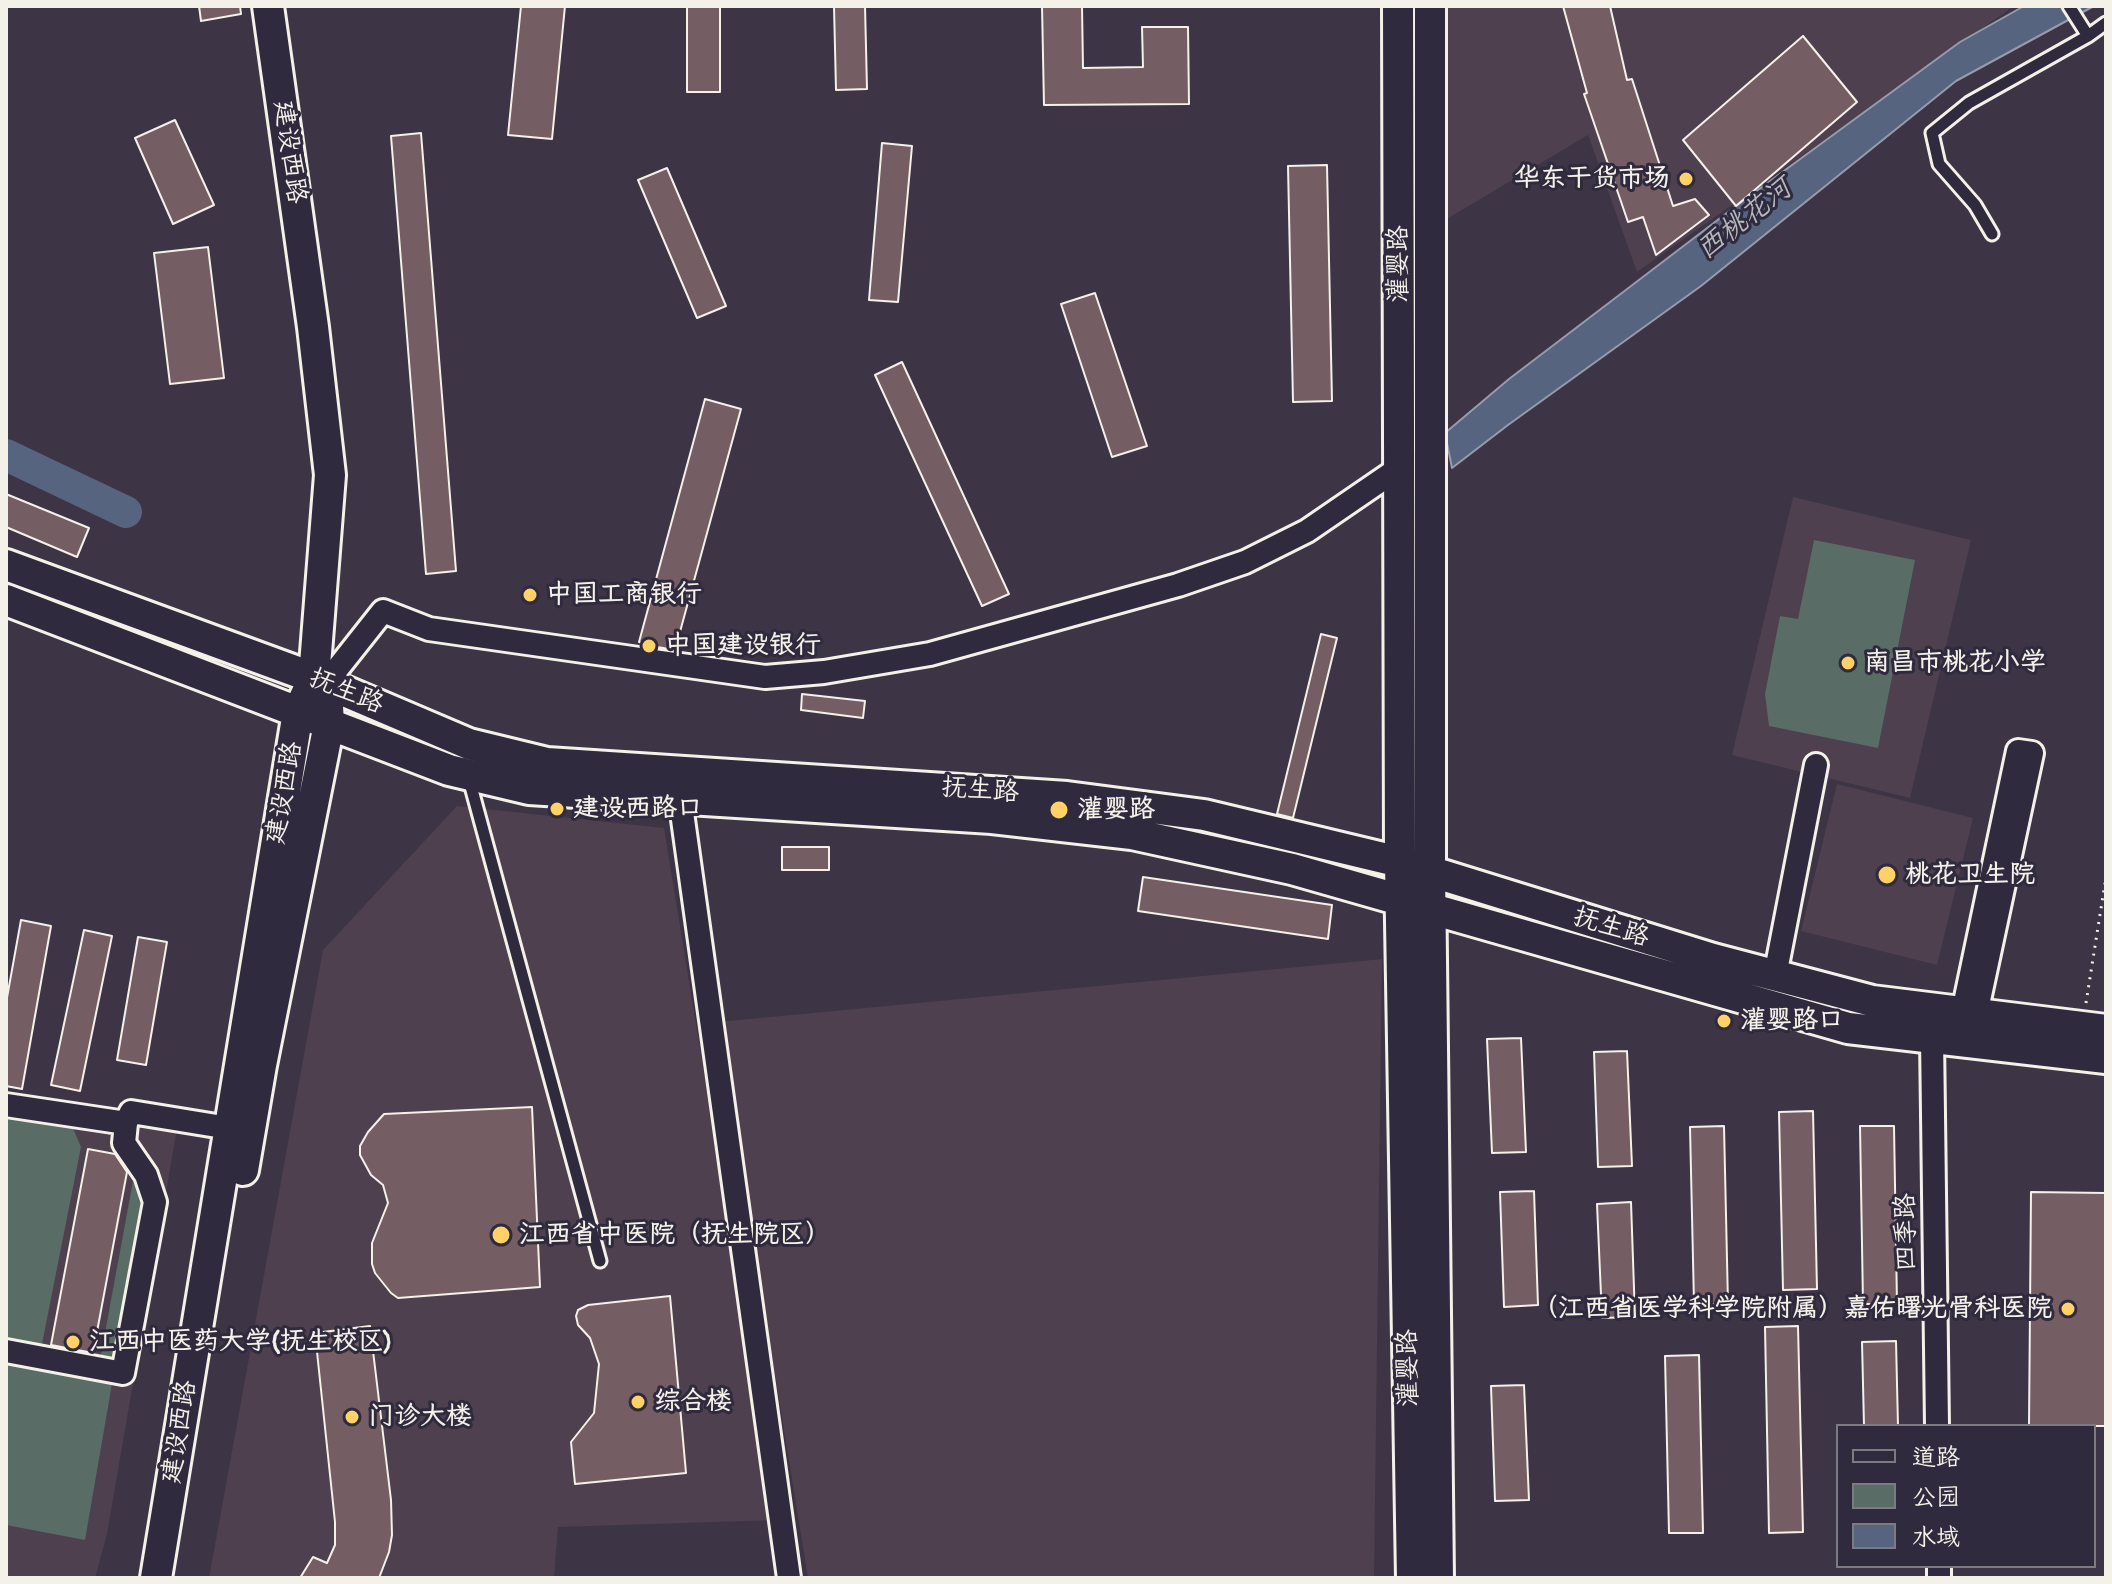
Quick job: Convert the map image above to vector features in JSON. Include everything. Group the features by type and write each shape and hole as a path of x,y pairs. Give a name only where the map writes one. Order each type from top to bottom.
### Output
{"main road":[{"name":"建设西路","path":"172,1578 261,1065 329,724 320,680 330,475 311,311 268,6"},
{"name":"建设西路","path":"156,1578 298,712 320,680 343,474 327,325 279,6"},
{"name":"灌婴路","path":"1398,6 1400,862 1412,1578"},
{"name":"灌婴路","path":"1430,6 1430,871 1438,1578"},
{"name":"抚生路","path":"6,565 320,680 469,744 547,763 1067,797 1204,815 1400,862 1713,959 1872,1001 2094,1028"},
{"name":"抚生路","path":"6,600 449,770 529,789 992,818 1132,834 1292,869 1848,1028 2106,1058"}],"street":[{"path":"320,680 383,611 429,629 765,677 824,672 930,654 1178,585 1245,562 1307,531 1399,468"},
{"path":"2018,751 2032,753 1969,1013 2018,751"},
{"path":"1775,976 1816,765"},
{"path":"680,798 789,1578"},
{"name":"四季路","path":"1932,1037 1937,1424"},
{"path":"6,1105 126,1123"},
{"path":"6,1351 123,1373 155,1202 146,1175 124,1143 126,1123 131,1112 229,1128"}],"lane":[{"path":"2069,6 2088,35"},
{"path":"1992,234 1975,205 1939,164 1932,133 1969,103 2106,23"},
{"path":"468,774 600,1261"}],"path":[{"path":"2094,1028 2105,883"}],"shaded area":[{"name":"华东干货市场","path":"1440,6 2014,6 1637,272 1588,135 1440,223"},
{"name":"南昌市桃花小学","path":"1793,497 1971,540 1910,798 1732,755"},
{"name":"桃花卫生院","path":"1837,784 1973,818 1937,965 1801,931"},
{"name":"江西省中医院（抚生院区）","path":"457,806 664,828 777,1520 558,1527 554,1578 209,1578 323,950"},
{"path":"1382,959 1374,1578 808,1578 718,1022"},
{"name":"江西中医药大学(抚生校区)","path":"6,1097 178,1123 107,1534 95,1578 6,1578"}],"green space":[{"path":"1814,540 1915,560 1878,748 1769,726 1765,694 1780,616 1798,619"},
{"path":"6,1107 72,1126 81,1147 42,1344 6,1338"},
{"path":"135,1170 149,1203 119,1363 100,1360"},
{"path":"6,1359 113,1378 85,1540 6,1525"}],"water":[{"path":"2024,6 2094,6 1956,81 1701,286 1452,468 1445,433 1509,379 1736,206 1960,42"}],"building":[{"path":"199,6 240,6 241,14 201,21"},
{"path":"521,6 565,6 552,139 508,135"},
{"path":"687,6 720,6 720,92 687,92"},
{"path":"834,6 865,6 867,89 836,90"},
{"path":"1042,6 1082,6 1083,68 1143,67 1142,27 1188,27 1189,104 1044,105"},
{"path":"1563,6 1610,6 1627,80 1632,79 1673,206 1695,199 1709,215 1656,255 1643,217 1628,222 1584,94 1587,93"},
{"path":"1803,36 1857,102 1736,206 1683,140"},
{"path":"175,120 214,205 173,224 135,138"},
{"path":"421,133 456,571 426,574 391,136"},
{"path":"882,143 912,146 898,302 869,300"},
{"path":"1327,165 1332,401 1293,402 1288,166"},
{"path":"667,168 726,306 697,318 638,180"},
{"path":"208,247 224,378 170,384 154,253"},
{"path":"1095,293 1147,446 1112,457 1061,304"},
{"path":"902,362 1009,594 982,606 875,375"},
{"path":"705,399 741,409 675,650 639,642"},
{"path":"6,494 89,528 77,557 6,527"},
{"path":"1321,634 1337,638 1293,818 1277,814"},
{"path":"802,694 865,701 863,718 801,710"},
{"path":"782,847 829,847 829,870 782,870"},
{"path":"1143,877 1332,905 1328,939 1138,911"},
{"path":"21,920 51,926 22,1089 6,1086 6,1003"},
{"path":"84,930 112,936 80,1091 51,1085"},
{"path":"138,937 167,942 146,1065 117,1060"},
{"path":"1521,1038 1526,1152 1492,1153 1487,1039"},
{"path":"1627,1051 1632,1166 1598,1167 1594,1052"},
{"path":"532,1107 540,1287 398,1298 391,1293 375,1273 372,1264 372,1243 388,1203 383,1185 371,1175 360,1155 360,1146 368,1132 384,1114"},
{"path":"1813,1111 1817,1289 1783,1290 1779,1112"},
{"path":"1724,1126 1728,1304 1694,1304 1690,1127"},
{"path":"1860,1126 1894,1126 1897,1304 1863,1304"},
{"path":"88,1149 115,1154 127,1172 93,1353 51,1345"},
{"path":"1534,1191 1538,1305 1504,1307 1500,1192"},
{"name":"（江西省医学科学院附属）嘉佑曙光骨科医院","path":"2031,1192 2106,1193 2106,1426 2029,1424"},
{"path":"1631,1202 1635,1317 1602,1318 1597,1204"},
{"name":"综合楼","path":"670,1296 686,1473 575,1484 571,1442 594,1413 599,1364 590,1338 578,1325 578,1310 588,1305"},
{"name":"门诊大楼","path":"370,1326 391,1500 389,1552 379,1578 300,1578 313,1557 327,1563 335,1545 315,1333"},
{"path":"1798,1326 1803,1532 1769,1533 1765,1327"},
{"path":"1896,1341 1898,1424 1864,1424 1862,1342"},
{"path":"1699,1355 1703,1533 1669,1533 1665,1356"},
{"path":"1524,1385 1529,1500 1495,1501 1491,1386"}],"waterway":[{"name":"西桃花河","path":"6,455 126,512"}],"place":[{"name":"华东干货市场","path":"1686,179"},
{"name":"中国工商银行","path":"530,595"},
{"name":"中国建设银行","path":"649,646"},
{"name":"南昌市桃花小学","path":"1848,663"},
{"name":"建设西路口","path":"557,809"},
{"name":"灌婴路","path":"1059,810"},
{"name":"桃花卫生院","path":"1887,875"},
{"name":"灌婴路口","path":"1724,1021"},
{"name":"江西省中医院（抚生院区）","path":"501,1235"},
{"name":"（江西省医学科学院附属）嘉佑曙光骨科医院","path":"2068,1309"},
{"name":"江西中医药大学(抚生校区)","path":"73,1342"},
{"name":"综合楼","path":"638,1402"},
{"name":"门诊大楼","path":"352,1417"}]}
